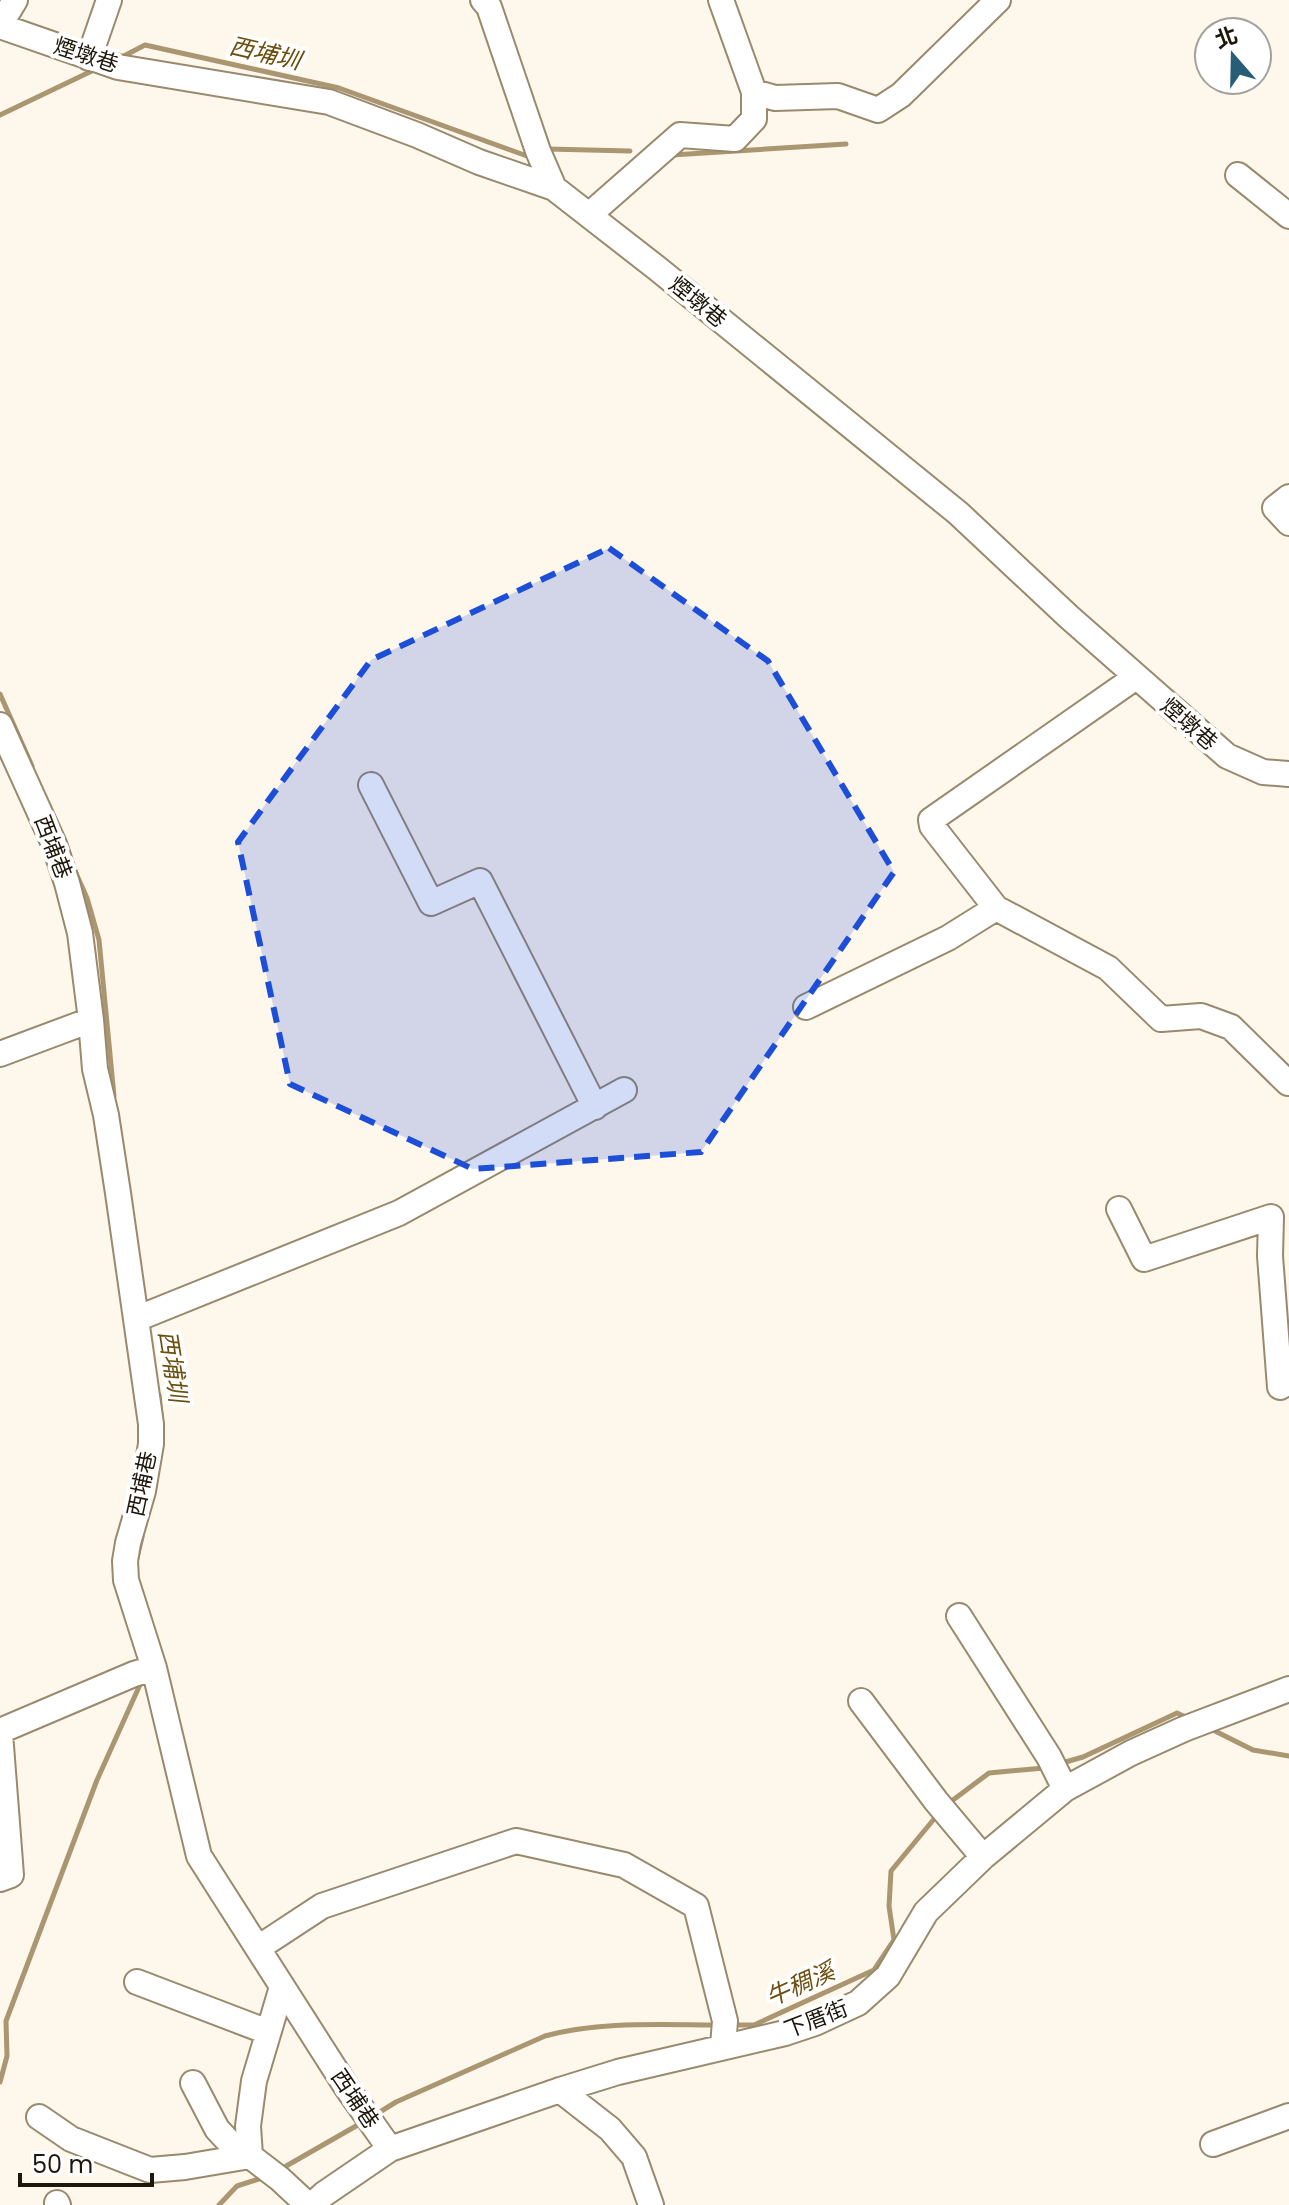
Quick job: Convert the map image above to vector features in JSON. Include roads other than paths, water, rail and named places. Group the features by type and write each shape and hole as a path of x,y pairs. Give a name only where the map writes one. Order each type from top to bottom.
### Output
{"street":[{"path":"0,26 15,0"},
{"path":"89,58 109,0"},
{"path":"483,0 489,7 538,151 554,188"},
{"path":"589,215 680,135 735,139 754,119 754,92 721,0"},
{"path":"754,92 775,98 838,96 878,110 901,95 998,0"},
{"name":"煙墩巷","path":"0,26 118,67 329,102 479,162 554,188 958,513 1069,617 1227,756 1263,772 1289,774"},
{"path":"1238,175 1289,216"},
{"path":"1289,497 1275,508 1289,523"},
{"path":"1136,677 931,820 932,826 996,908 1108,968 1161,1019 1201,1016 1231,1027 1288,1083"},
{"name":"西埔巷","path":"0,725 54,844 80,933 95,1069 145,1315 151,1444 125,1561 144,1671 199,1856 385,2143"},
{"path":"371,785 431,903 480,881 595,1107"},
{"path":"806,1007 948,938 996,908"},
{"path":"0,1054 91,1020"},
{"path":"145,1315 399,1213 624,1090"},
{"path":"1119,1209 1144,1259 1271,1217 1270,1256 1280,1387 1289,1382"},
{"path":"959,1616 1049,1757 1065,1789"},
{"path":"0,1879 11,1875 0,1732 144,1671"},
{"name":"下厝街","path":"310,2205 385,2143 618,2072 724,2034 785,2033 858,2003 888,1976 926,1912 983,1857 1065,1789 1131,1753 1184,1729 1289,1689"},
{"path":"861,1701 983,1857"},
{"path":"258,1948 322,1906 516,1841 624,1865 696,1906 724,2034"},
{"path":"137,1982 268,2032"},
{"path":"267,2168 248,2126 254,2081 282,1987"},
{"path":"193,2083 217,2129 231,2144 267,2168 310,2205"},
{"path":"560,2090 610,2129 634,2157 651,2205"},
{"path":"1213,2144 1289,2116"},
{"path":"39,2117 71,2139 150,2170 185,2167 267,2168"}],"waterway":[{"name":"西埔圳","path":"120,58 145,45 339,88 527,156"},
{"name":"西埔圳","path":"0,115 96,69"},
{"name":"西埔圳","path":"672,155 846,144"},
{"name":"西埔圳","path":"547,149 630,151"},
{"name":"西埔圳","path":"0,694 32,766"},
{"name":"西埔圳","path":"75,871 87,898 99,940 114,1096"},
{"name":"西埔圳","path":"159,1395 162,1425"},
{"name":"西埔圳","path":"137,1558 142,1537"},
{"name":"西埔圳","path":"0,2082 7,2056 6,2021 97,1780 143,1678"},
{"name":"牛稠溪","path":"1062,1763 1083,1757 1177,1713 1188,1718"},
{"name":"牛稠溪","path":"1211,1729 1253,1750 1289,1756"},
{"name":"牛稠溪","path":"949,1803 989,1773 1044,1768"},
{"name":"牛稠溪","path":"732,2025 754,2025 874,1970 894,1940 889,1906 891,1871 939,1813"},
{"name":"牛稠溪","path":"375,2115 396,2102 545,2036 609,2026 718,2025"},
{"name":"牛稠溪","path":"281,2169 363,2122"},
{"name":"牛稠溪","path":"219,2205 237,2186 265,2177"}]}
